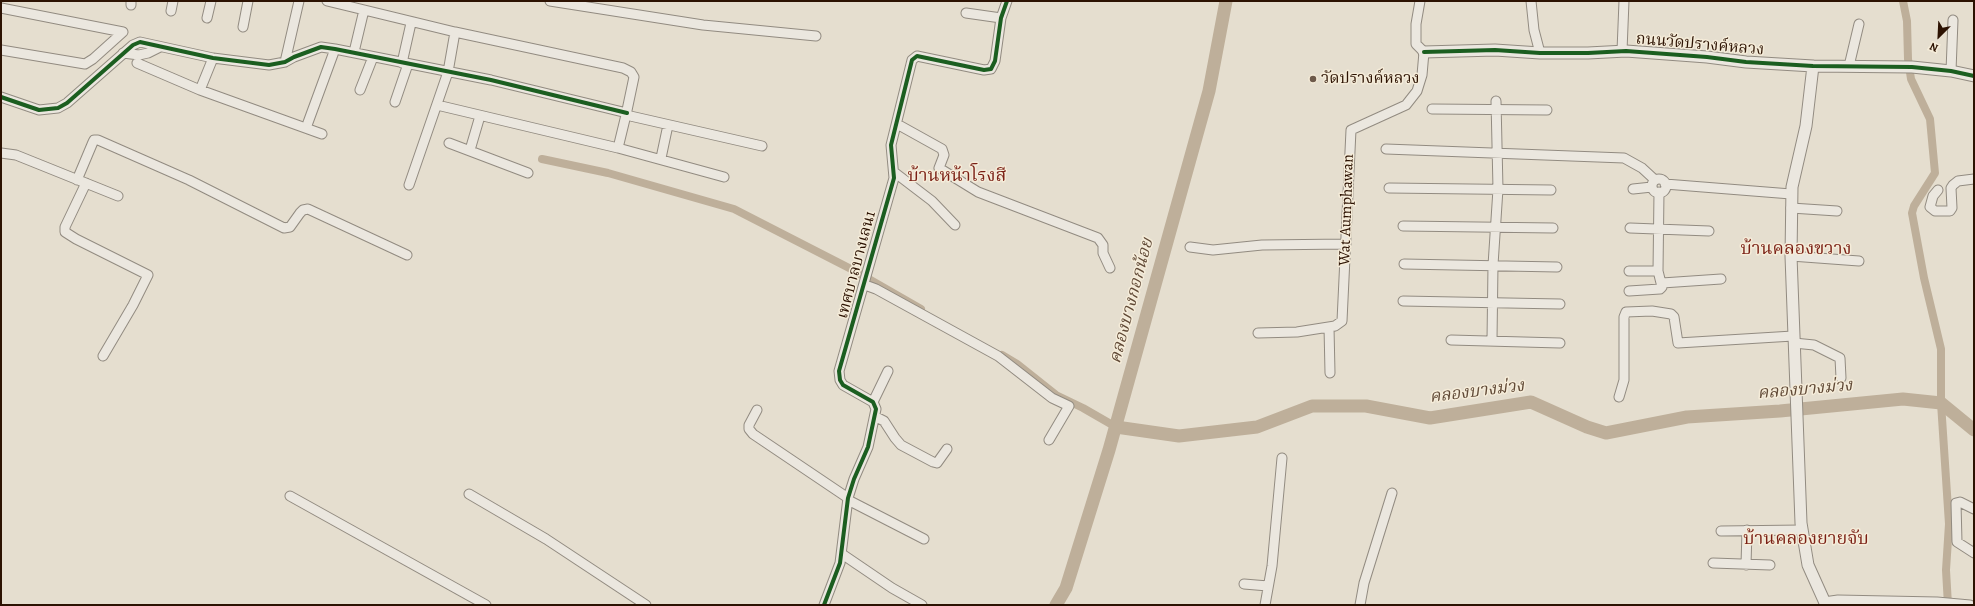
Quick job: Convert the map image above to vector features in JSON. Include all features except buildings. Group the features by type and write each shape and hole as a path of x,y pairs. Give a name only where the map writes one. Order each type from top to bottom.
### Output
{"street":[{"path":"171,11 173,1"},
{"path":"207,18 211,1"},
{"path":"243,26 248,1"},
{"path":"285,62 299,1"},
{"path":"327,1 411,23 623,68 630,72 634,77 618,148"},
{"path":"550,1 695,24 816,36"},
{"name":"เทศบาลบางเลน1","path":"873,402 843,385 839,376 894,172 892,145 914,57 932,58 988,71 992,69 996,61 1001,18 1007,1"},
{"path":"1420,1 1416,24 1416,44 1424,52"},
{"path":"1531,1 1534,30 1540,53"},
{"path":"1622,51 1624,1"},
{"path":"1,8 123,32 93,59 85,64 1,50"},
{"path":"354,52 364,10"},
{"path":"966,13 1001,18"},
{"path":"1951,71 1953,20"},
{"path":"395,102 405,63 411,23"},
{"path":"1849,66 1859,24"},
{"path":"409,185 448,72 455,32"},
{"path":"1,97 39,110 58,108 67,103 123,53 133,45 140,42 148,42 160,47 213,58 269,65 285,62 321,47 354,52 448,72 762,146"},
{"path":"306,128 335,49"},
{"name":"ถนนวัดปรางค์หลวง","path":"1424,52 1495,50 1540,53 1622,51 1707,57 1746,62 1813,66 1899,66 1951,71 1974,76"},
{"name":"Wat Aumphawan","path":"1258,333 1298,332 1335,326 1342,322 1344,316 1351,130 1406,105 1417,91 1422,75 1424,52"},
{"path":"360,90 373,57"},
{"path":"200,90 213,58"},
{"path":"137,63 200,90 322,134"},
{"path":"1813,66 1806,126 1791,194 1791,256 1796,424 1802,530 1808,565 1825,603 1838,600 1937,602 1968,605"},
{"path":"437,104 480,116 661,158 724,177"},
{"path":"1492,340 1493,266 1497,228 1498,189 1496,105"},
{"path":"1432,109 1496,105 1547,110"},
{"path":"470,150 480,116"},
{"path":"897,124 942,149 944,155 939,168 978,192 1098,238 1103,245 1103,253 1110,268"},
{"path":"661,158 668,125"},
{"path":"103,356 133,305 148,275 65,232 65,227 94,140 98,140 189,180 284,228 290,227 300,213 308,209 407,255"},
{"path":"448,143 528,173"},
{"path":"1386,149 1624,158 1642,168 1656,186 1658,271 1662,283 1660,289 1629,290"},
{"path":"1,153 16,156 118,196"},
{"path":"894,172 932,201 955,225"},
{"path":"1633,189 1656,186 1661,179 1665,184 1791,194"},
{"path":"1938,190 1933,196 1930,207 1935,211 1950,211 1952,208 1951,188 1953,185 1958,181 1974,179"},
{"path":"1390,188 1551,190"},
{"path":"1791,208 1837,211"},
{"path":"1404,226 1553,228"},
{"path":"1630,228 1709,231"},
{"path":"1190,247 1213,250 1269,244 1346,244"},
{"path":"1791,256 1859,261"},
{"path":"1404,264 1557,266"},
{"path":"1629,271 1658,271"},
{"path":"1662,283 1721,279"},
{"path":"865,284 998,356 1052,398 1069,406 1049,440"},
{"path":"1403,301 1492,304 1560,304"},
{"path":"1619,397 1624,380 1624,316 1626,312 1652,311 1671,314 1674,317 1678,343 1793,339 1814,345 1840,358 1841,378"},
{"path":"1329,327 1330,373"},
{"path":"1451,340 1560,343"},
{"path":"824,605 835,580 842,554 848,499 854,479 868,446 876,417 876,409 873,402 888,371"},
{"path":"757,410 749,425 749,429 753,434 848,499 924,539"},
{"path":"876,417 884,421 901,445 933,462 937,463 947,449"},
{"path":"1264,605 1272,566 1282,458"},
{"path":"1360,605 1364,583 1392,493"},
{"path":"469,494 546,539 646,605"},
{"path":"290,496 486,605"},
{"path":"1974,509 1960,502 1956,503 1957,542 1974,553"},
{"path":"1746,565 1747,530"},
{"path":"1721,531 1802,530"},
{"path":"842,554 904,596 922,605"},
{"path":"1713,563 1770,565"},
{"path":"1244,584 1268,586"}],"waterway":[{"name":"คลองบางกอกน้อย","path":"1056,605 1066,588 1109,450 1209,91 1226,1"},
{"path":"1903,1 1907,21 1908,59 1911,79 1930,119 1935,173 1914,206 1912,213 1924,278 1941,349 1941,403 1949,524 1946,570 1948,605"},
{"path":"542,159 608,173 734,209 853,270 921,309"},
{"path":"1002,355 1017,364 1056,395 1083,408 1116,427"},
{"name":"คลองบางม่วง","path":"1116,427 1179,436 1257,427 1312,406 1366,406 1430,418 1531,402 1587,427 1606,433 1687,417 1780,411 1903,399 1941,403 1974,430"}],"cycle path":[{"path":"824,605 840,563 848,498 854,479 868,447 876,409 873,402 843,385 840,380 839,371 894,178 891,145 912,60 917,56 984,70 991,69 995,61 1001,18 1007,1"},
{"path":"1,97 39,110 58,108 67,103 133,45 140,42 213,58 269,65 285,62 321,47 335,49 491,80 627,113"},
{"path":"1424,52 1495,50 1540,53 1588,53 1626,51 1707,57 1746,62 1813,66 1912,67 1951,71 1974,76"}],"place":[{"name":"วัดปรางค์หลวง","path":"1313,79"}],"district":[{"name":"บ้านหน้าโรงสี","path":"957,177"},
{"name":"บ้านคลองขวาง","path":"1796,250"},
{"name":"บ้านคลองยายจับ","path":"1806,540"}]}
